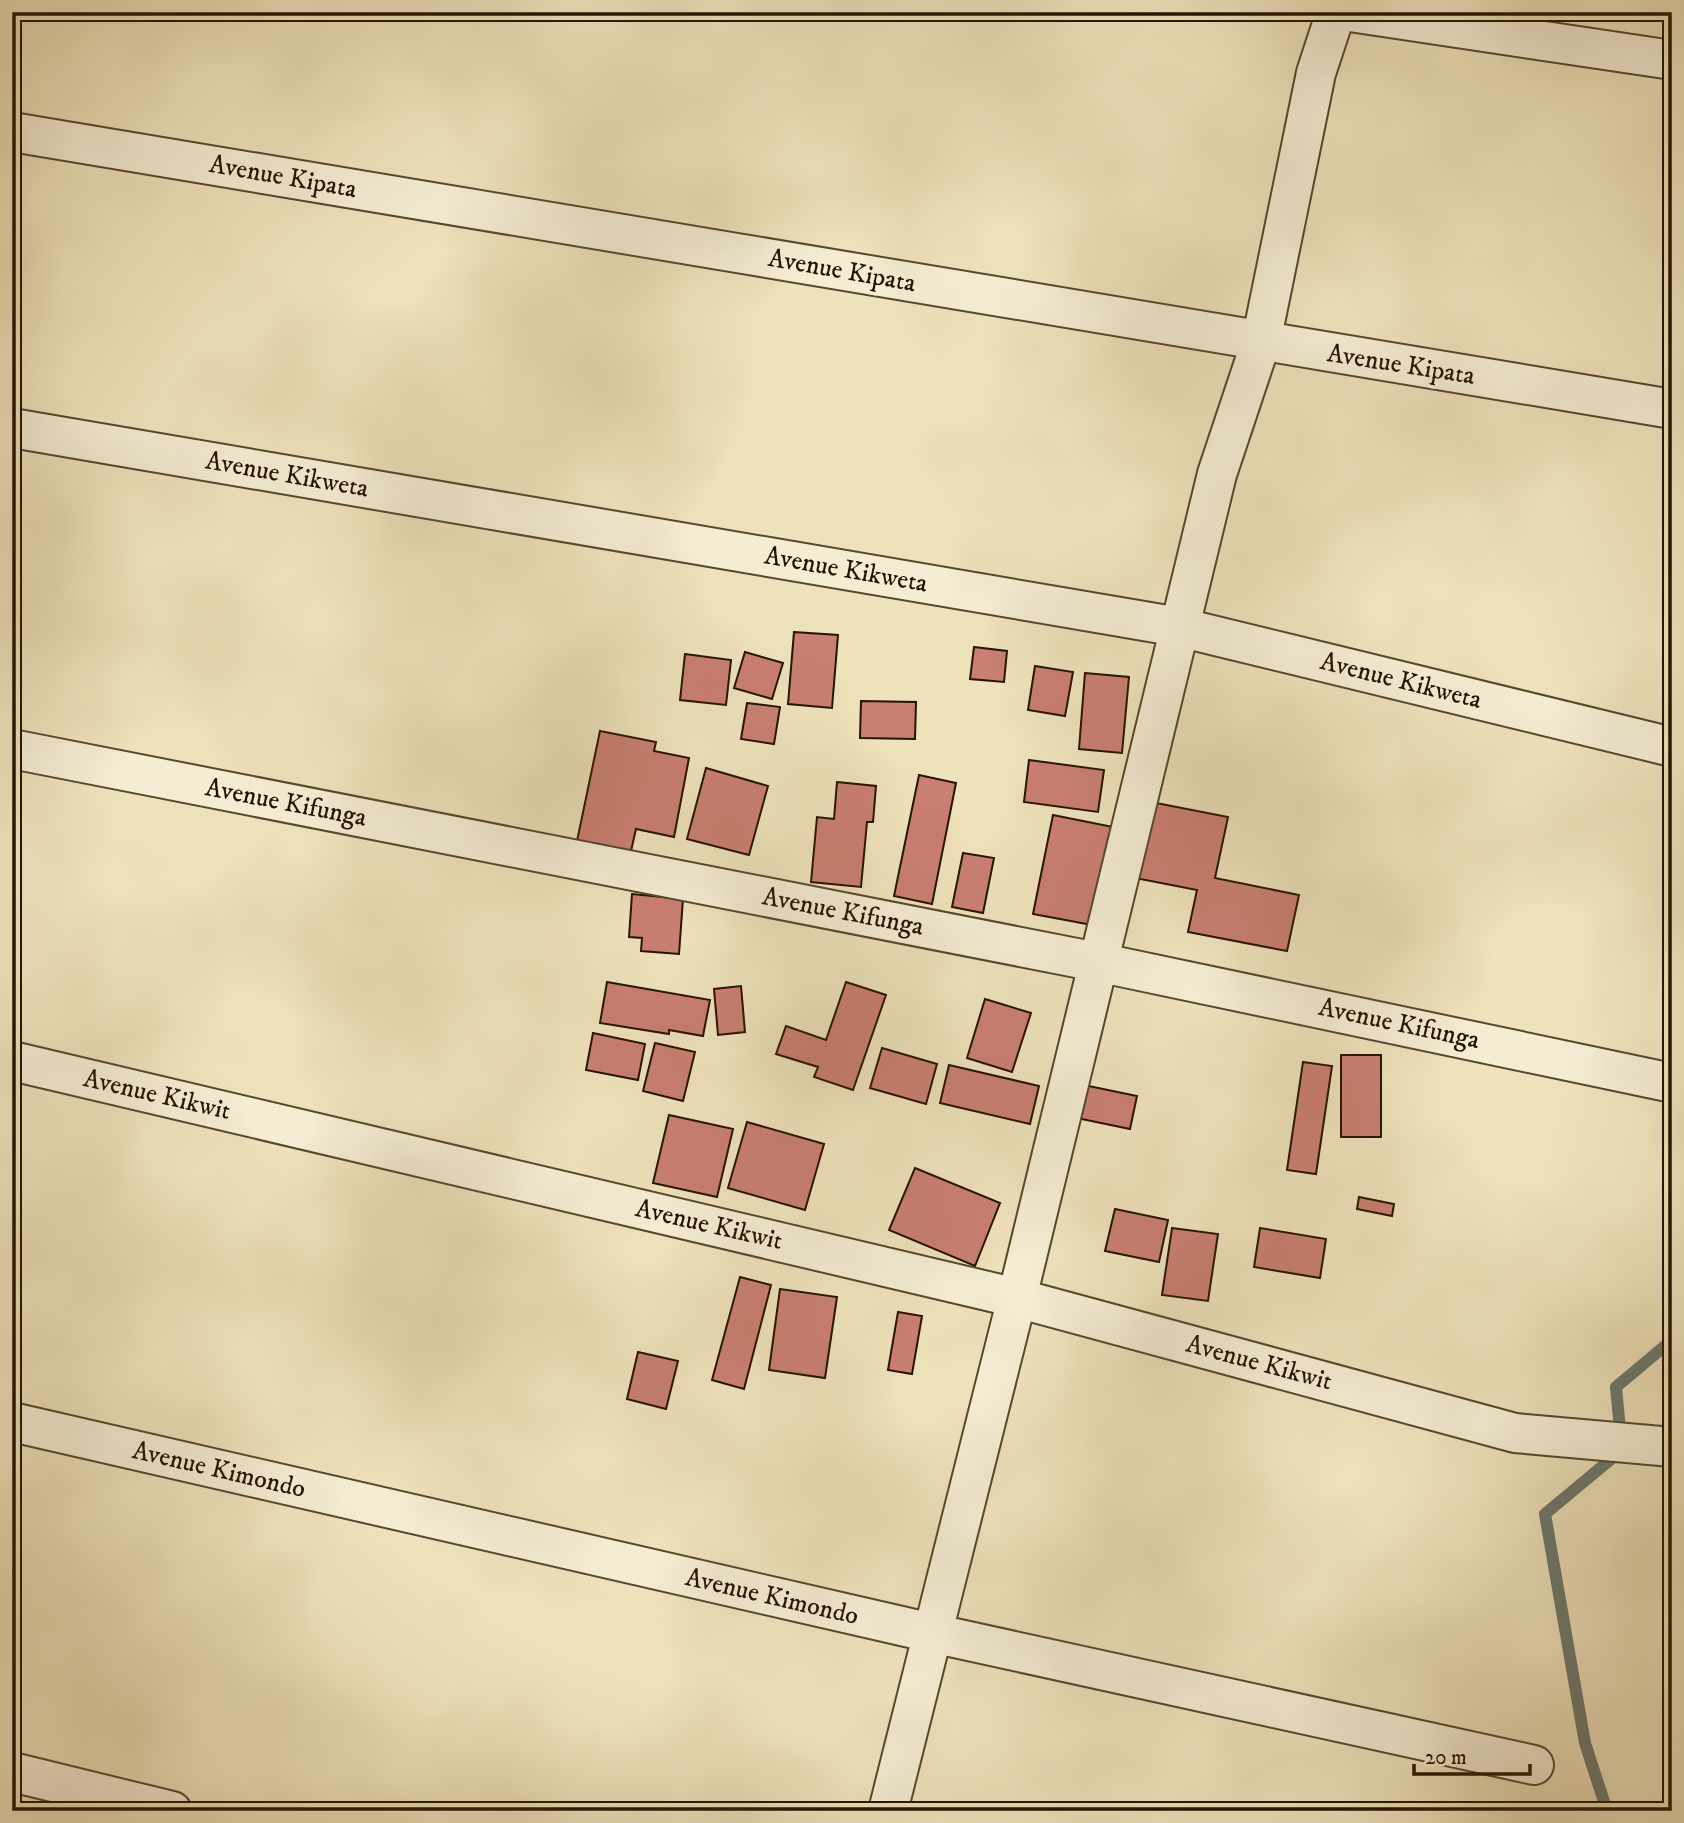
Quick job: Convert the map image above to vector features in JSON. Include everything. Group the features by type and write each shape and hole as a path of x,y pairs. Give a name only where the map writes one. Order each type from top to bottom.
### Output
{"street":[{"path":"888,1811 1017,1298 1217,474 1261,342 1316,73 1336,12"},
{"path":"1350,12 1672,60"},
{"name":"Avenue Kipata","path":"12,132 1672,409"},
{"name":"Avenue Kikweta","path":"12,428 1179,627 1672,747"},
{"name":"Avenue Kifunga","path":"12,749 1097,962 1672,1083"},
{"name":"Avenue Kikwit","path":"12,1061 1017,1298 1403,1400 1515,1433 1672,1447"},
{"name":"Avenue Kimondo","path":"12,1422 932,1633 1534,1765"},
{"path":"12,1772 172,1811"}],"building":[{"path":"794,632 838,635 832,708 788,704"},
{"path":"974,647 1007,651 1004,682 970,679"},
{"path":"745,652 783,663 772,699 734,688"},
{"path":"685,654 731,660 726,705 680,700"},
{"path":"1035,666 1073,672 1065,716 1028,710"},
{"path":"1085,673 1129,677 1122,753 1079,749"},
{"path":"861,701 916,702 915,739 860,738"},
{"path":"747,703 780,707 774,744 741,739"},
{"path":"600,731 656,742 654,751 689,758 674,837 636,829 631,851 577,841"},
{"path":"1029,760 1104,770 1098,812 1024,802"},
{"path":"706,768 768,786 749,855 687,839"},
{"path":"919,775 956,783 932,904 894,896"},
{"path":"837,782 876,786 873,822 867,822 861,887 811,882 817,817 834,819"},
{"path":"1146,801 1228,817 1215,878 1299,895 1287,951 1188,932 1197,890 1130,877"},
{"path":"1053,815 1123,829 1103,927 1033,914"},
{"path":"963,853 994,858 983,913 952,907"},
{"path":"632,894 683,899 679,954 641,951 642,938 629,937"},
{"path":"607,982 710,1000 703,1036 669,1030 669,1034 600,1023"},
{"path":"846,982 886,995 853,1090 814,1077 818,1067 776,1054 786,1026 826,1040"},
{"path":"741,986 745,1032 718,1035 714,989"},
{"path":"985,999 1031,1013 1012,1072 967,1058"},
{"path":"593,1033 645,1044 638,1080 586,1070"},
{"path":"655,1043 695,1052 683,1101 643,1091"},
{"path":"882,1048 937,1064 926,1104 870,1088"},
{"path":"1341,1055 1381,1055 1381,1137 1341,1137"},
{"path":"1303,1062 1332,1066 1316,1174 1287,1170"},
{"path":"949,1065 1039,1086 1030,1124 940,1103"},
{"path":"1079,1084 1137,1096 1130,1129 1072,1117"},
{"path":"669,1115 733,1129 717,1197 653,1183"},
{"path":"747,1122 824,1144 805,1210 728,1188"},
{"path":"915,1168 1000,1203 975,1266 889,1230"},
{"path":"1359,1197 1394,1204 1392,1216 1357,1209"},
{"path":"1115,1209 1168,1220 1159,1262 1105,1251"},
{"path":"1172,1228 1218,1234 1208,1301 1162,1295"},
{"path":"1260,1228 1326,1239 1320,1278 1254,1267"},
{"path":"740,1277 771,1285 744,1389 712,1380"},
{"path":"780,1289 837,1297 825,1378 769,1370"},
{"path":"898,1312 922,1316 912,1374 888,1370"},
{"path":"638,1352 678,1361 666,1409 627,1399"}],"waterway":[{"path":"1607,1811 1585,1743 1545,1514 1622,1450 1616,1387 1672,1340"}]}
